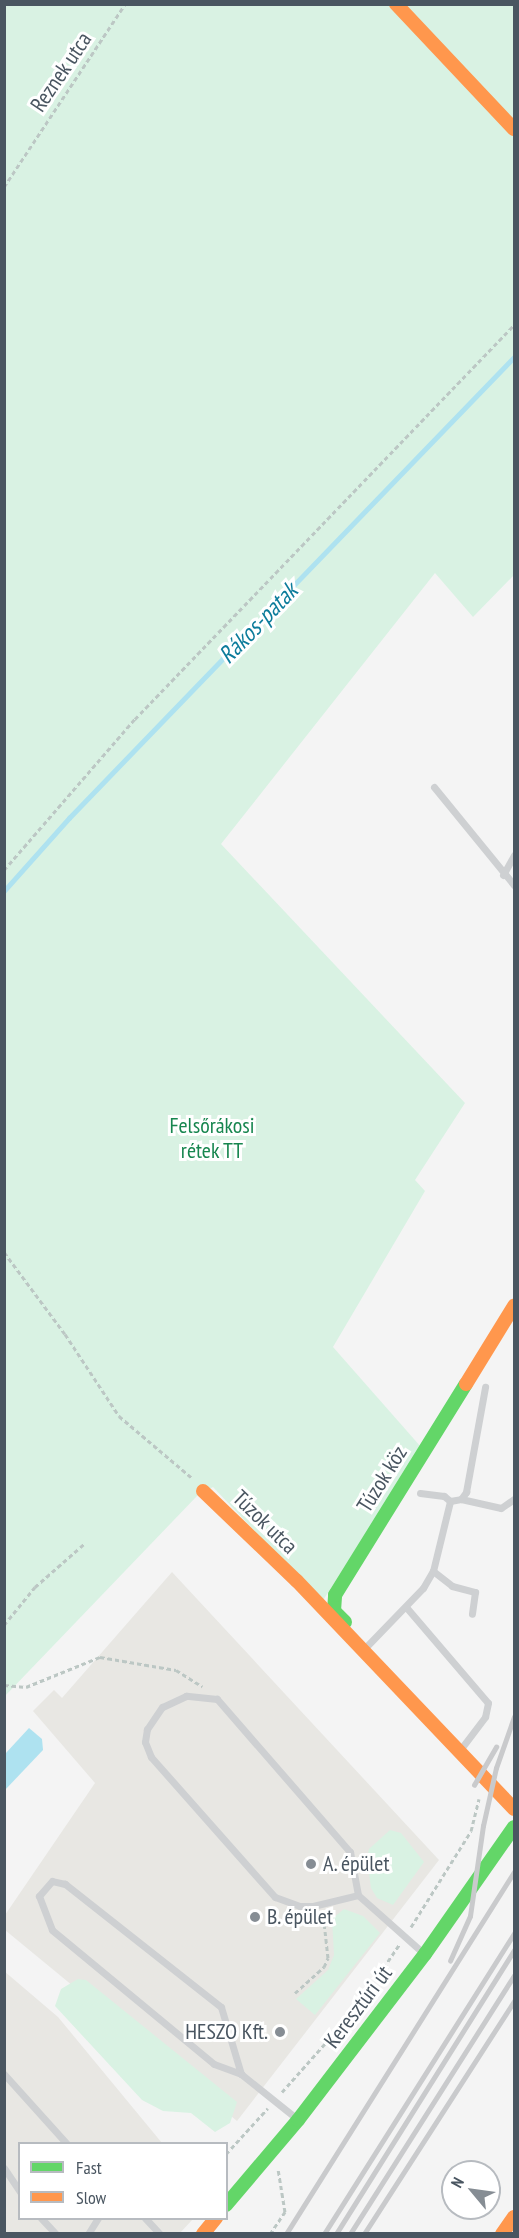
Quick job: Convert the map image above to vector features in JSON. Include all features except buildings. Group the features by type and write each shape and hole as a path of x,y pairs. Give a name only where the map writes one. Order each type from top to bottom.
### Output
{"street":[{"path":"396,4 514,129"},
{"name":"Túzok köz","path":"365,1648 334,1611 334,1595 514,1306"},
{"name":"Túzok utca","path":"203,1491 365,1648 381,1671 514,1809"},
{"name":"Keresztúri út","path":"228,2203 298,2120 425,1954 514,1827"},
{"path":"502,2234 514,2217"},
{"path":"203,2234 214,2220"}],"lane":[{"path":"434,787 503,875 514,885"},
{"path":"503,875 514,855"},
{"path":"461,1499 466,1492 485,1387"},
{"path":"420,1493 444,1496 450,1501"},
{"path":"450,1501 461,1499 501,1508 514,1499"},
{"path":"365,1648 405,1607 433,1571 450,1501"},
{"path":"433,1571 452,1586 475,1592 471,1614"},
{"path":"405,1607 488,1703 485,1717 459,1752"},
{"path":"358,1895 322,1904 300,1906 275,1897 151,1757 145,1742 147,1729 162,1707 186,1696 217,1699 350,1852 358,1895 425,1954"},
{"path":"242,2074 221,2007 65,1884 52,1881 39,1896 52,1930 214,2064 242,2074 298,2120"},
{"path":"4,2074 65,2142"},
{"path":"4,2168 18,2189"},
{"path":"43,2220 56,2234"},
{"path":"88,2234 97,2220"},
{"path":"147,2220 160,2234"}],"path":[{"name":"Reznek utca","path":"4,187 125,4"},
{"path":"4,870 135,719 514,325"},
{"name":"Túzok utca","path":"4,1252 65,1334 119,1416 203,1491"},
{"path":"4,1625 35,1587 84,1544"},
{"path":"4,1685 26,1687 100,1657 176,1670 195,1679 217,1699"},
{"path":"228,2152 354,2011 405,1937 471,1831 485,1779"},
{"path":"295,1993 324,1967 327,1958 322,1904"},
{"path":"270,2234 285,2212 286,2202 272,2151"}],"shaded area":[{"path":"172,1572 439,1860 237,2121 5,1930 5,1915 95,1783 33,1711 54,1690 62,1698"},
{"path":"4,1971 58,2017 161,2142 18,2142 18,2220 192,2220 180,2233 5,2233"}],"green space":[{"name":"Felsőrákosi rétek TT","path":"4,5 514,5 514,575 473,617 435,573 221,844 465,1103 415,1180 425,1191 333,1347 421,1447 322,1602 213,1487 197,1496 5,1696"},
{"path":"390,1830 401,1833 424,1862 393,1905 377,1898 371,1888 367,1859 369,1849"},
{"path":"344,1909 363,1916 380,1933 315,2015 296,1999 328,1970 334,1955 332,1919"},
{"path":"78,1979 86,1980 237,2102 230,2123 215,2132 191,2113 163,2111 142,2100 55,2006 61,1989"}],"water":[{"path":"29,1728 42,1739 43,1750 5,1790 5,1754"}],"waterway":[{"name":"Rákos-patak","path":"4,891 69,818 514,357"}],"railway":[{"path":"450,1961 470,1916 483,1826 496,1768 514,1717"},
{"path":"474,1785 496,1747"},
{"path":"286,2234 514,1872"},
{"path":"324,2234 514,1933"},
{"path":"336,2234 514,1950"},
{"path":"350,2234 514,1976"},
{"path":"364,2234 514,2001"}],"traffic: fast":[{"path":"345,1622 334,1611 335,1595 466,1384"},
{"path":"228,2203 298,2120 425,1954 514,1827"}],"traffic: slow":[{"path":"396,4 514,129"},
{"path":"466,1384 514,1306"},
{"path":"203,1491 297,1581 514,1809"},
{"path":"502,2234 514,2217"},
{"path":"203,2234 214,2220"}],"place":[{"name":"A. épület","path":"311,1864"},
{"name":"B. épület","path":"255,1917"},
{"name":"HESZO Kft.","path":"280,2032"}]}
